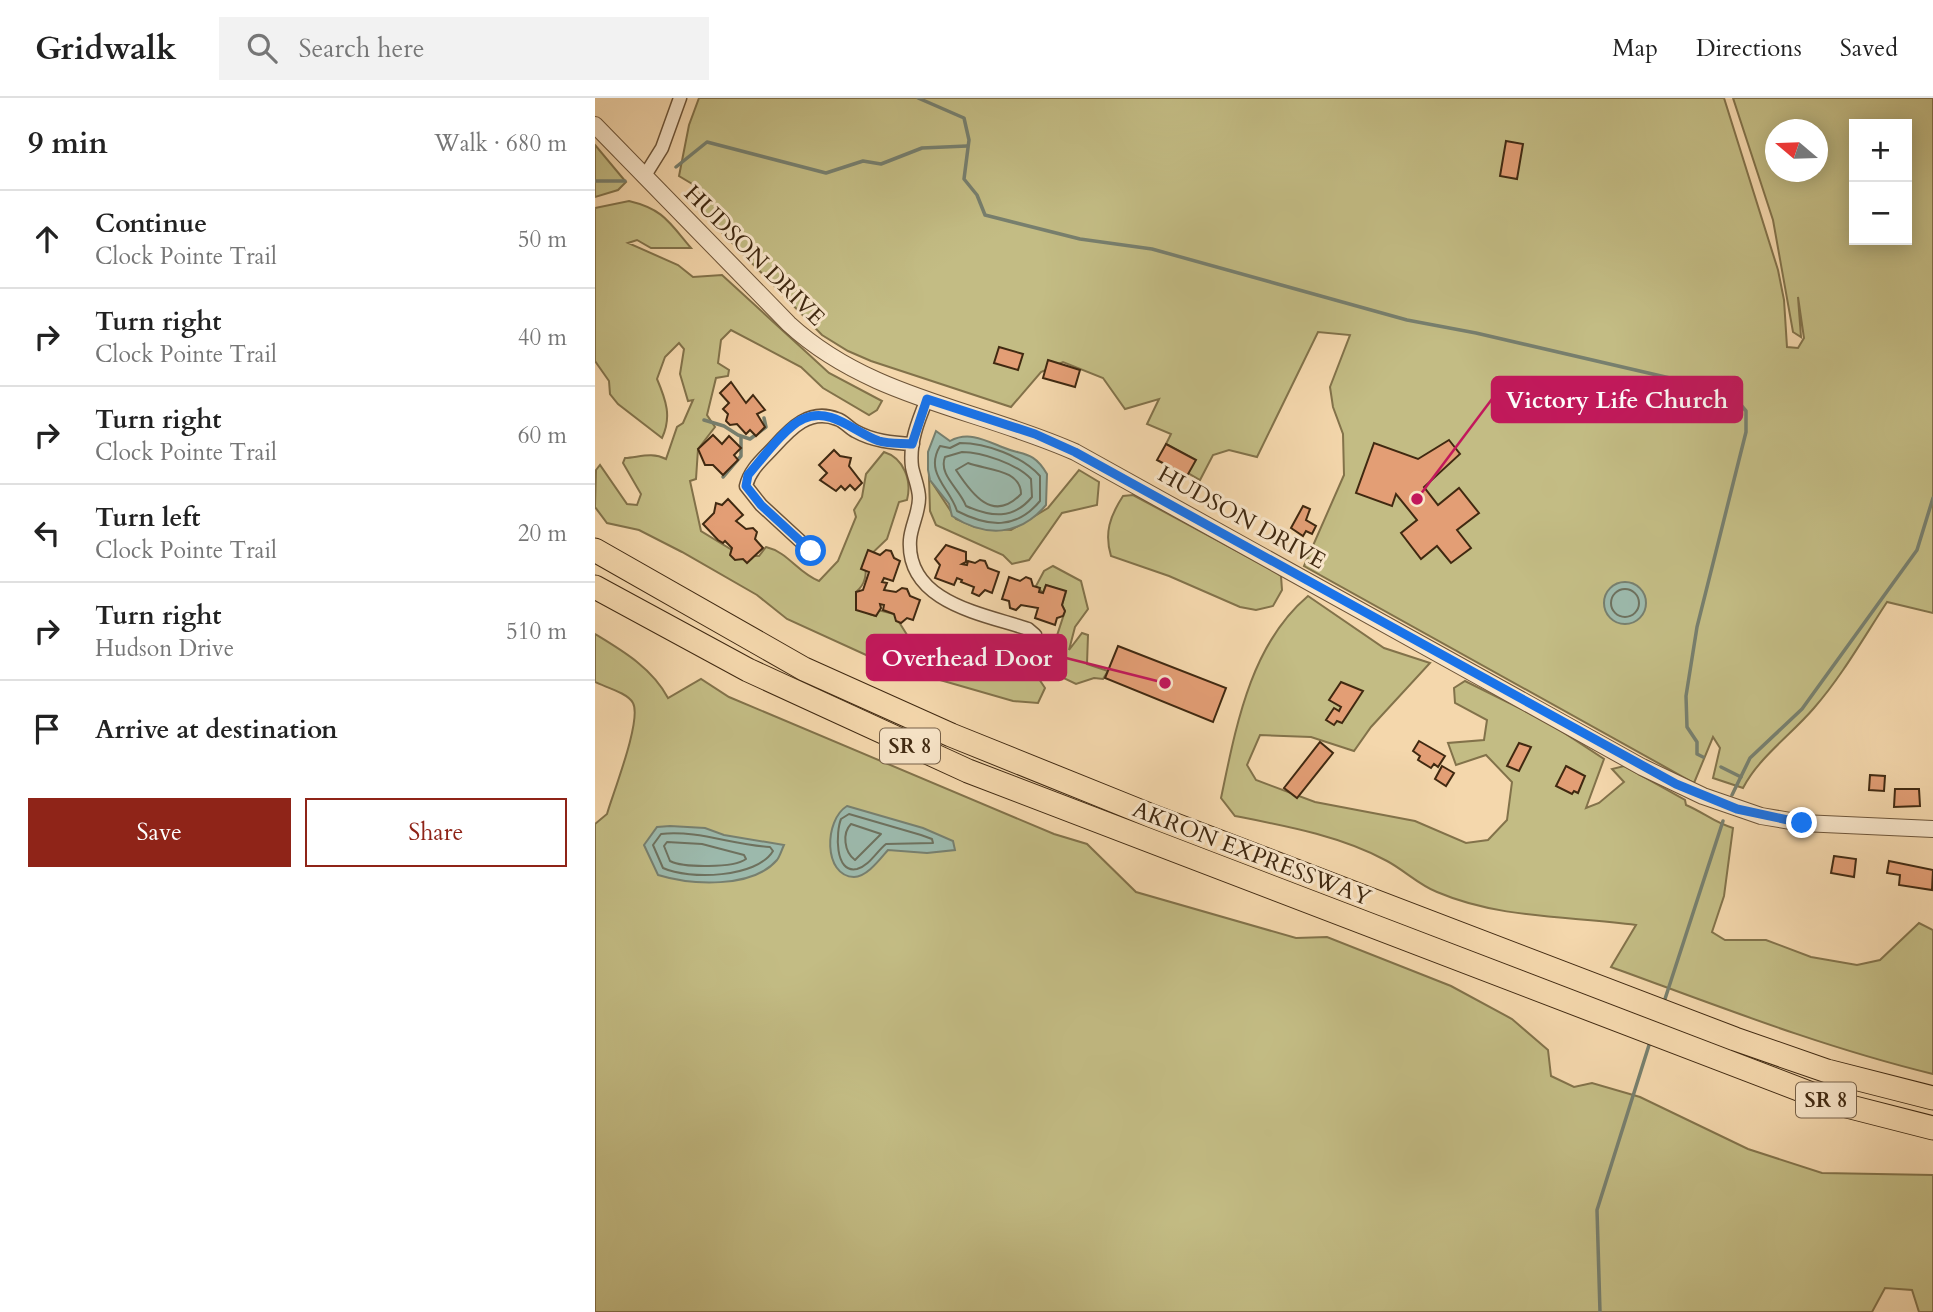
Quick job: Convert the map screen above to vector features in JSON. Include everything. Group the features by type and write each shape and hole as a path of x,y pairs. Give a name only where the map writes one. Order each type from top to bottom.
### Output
{"highway":[{"name":"AKRON EXPRESSWAY","path":"595,550 804,669 951,735 1152,816 1735,1039 1827,1071 1933,1098"},
{"name":"AKRON EXPRESSWAY","path":"595,587 748,670 955,766 1835,1103 1933,1128"}],"street":[{"path":"644,177 662,148 680,98"},
{"name":"HUDSON DRIVE","path":"595,125 809,342 852,370 927,399 1035,434 1075,452 1642,767 1703,796 1749,813 1790,821 1933,829"},
{"path":"927,399 912,444 912,467 919,497 909,543 919,578 935,595 949,602 1028,629 1035,635 1031,653 1026,661 1019,663"},
{"path":"811,551 761,505 746,486 748,475 782,438 802,419 825,416 839,419 855,431 883,442 912,444"}],"shaded area":[{"path":"699,98 1724,98 1778,270 1784,300 1787,347 1798,348 1804,338 1798,297 1801,337 1793,332 1773,220 1733,98 1933,98 1933,613 1887,602 1824,696 1766,756 1743,788 1713,778 1720,748 1713,737 1694,783 1304,566 1344,475 1343,434 1333,407 1330,387 1350,335 1318,332 1257,457 1229,450 1213,455 1200,480 1188,473 1195,460 1166,444 1171,434 1147,424 1159,399 1125,409 1103,378 1063,362 1041,372 1011,407 848,351 822,335 703,213 699,188 679,176 689,125"},
{"path":"595,145 626,182 618,190 595,197"},
{"path":"629,201 658,213 691,248 651,248 637,240 628,243 678,265 693,277 722,275 829,373 882,401 877,410 869,415 823,388 801,367 731,330 721,340 718,363 729,370 728,376 716,378 707,415 715,427 698,449 696,479 690,481 701,531 742,556 759,556 766,547 774,550 819,581 838,561 856,517 854,510 862,497 866,474 884,452 891,455 905,471 908,493 907,500 899,502 887,539 865,560 865,578 856,592 869,614 876,616 878,610 894,614 909,638 984,673 1039,679 1045,688 1038,703 1013,701 888,665 787,619 757,595 639,530 607,523 595,507 596,470 600,465 627,504 637,505 641,494 623,463 625,458 651,455 666,459 677,427 683,423 693,400 688,401 680,374 684,349 679,343 665,357 657,379 667,408 667,423 662,438 618,404 610,394 609,381 595,361 595,208"},
{"path":"1079,470 1099,482 1097,505 1062,513 1029,560 1012,564 1003,555 936,525 930,511 929,478 956,519 975,527 1011,530 1048,508"},
{"path":"1133,495 1276,572 1281,576 1282,590 1273,606 1256,610 1240,607 1169,576 1111,556 1108,532 1112,518 1123,496"},
{"path":"1053,566 1081,581 1088,609 1075,627 1069,650 1082,633 1088,635 1087,664 1108,671 1103,679 1094,678 1076,684 1053,673 1047,666 1065,611 1062,605 1066,592 1046,585 1043,593 1036,586 1044,571"},
{"path":"1308,596 1384,648 1430,663 1371,727 1354,751 1311,737 1260,735 1247,765 1256,780 1315,802 1415,821 1466,843 1488,840 1507,820 1512,782 1486,755 1456,765 1448,743 1484,740 1487,720 1455,703 1454,688 1465,681 1549,723 1604,759 1586,808 1599,803 1624,782 1612,769 1624,766 1685,800 1686,805 1733,828 1724,896 1712,932 1725,940 1766,940 1811,957 1857,965 1880,960 1919,923 1933,930 1933,1074 1811,1039 1611,967 1636,925 1510,912 1461,901 1430,889 1387,861 1351,845 1313,833 1235,816 1221,798 1248,689 1272,638 1288,616"},
{"path":"595,634 645,669 668,698 701,679 729,697 1054,834 1087,844 1136,892 1296,938 1327,937 1451,986 1512,1019 1548,1050 1551,1076 1574,1087 1592,1083 1640,1097 1748,1149 1822,1173 1933,1175 1933,1312 1919,1312 1912,1290 1885,1288 1872,1312 595,1312 595,824 607,814 630,740 635,712 633,703 626,696 595,682"}],"water":[{"path":"936,431 950,441 963,437 976,438 1032,457 1047,474 1046,505 1025,523 1002,530 977,528 952,516 949,504 930,480 928,470 928,452"},
{"path":"1625,582 1640,588 1646,603 1640,618 1625,624 1610,618 1604,603 1610,588"},
{"path":"847,806 923,828 953,841 955,850 927,853 888,850 864,874 854,877 844,874 832,858 830,846 834,823 839,813"},
{"path":"657,827 705,828 724,835 784,845 777,860 752,876 720,882 687,881 658,875 644,845"}],"building":[{"path":"1506,141 1523,144 1517,179 1500,176"},
{"path":"999,347 1023,354 1018,370 994,363"},
{"path":"1048,360 1080,370 1075,387 1043,378"},
{"path":"731,382 746,403 753,395 765,410 757,414 765,427 756,436 750,430 746,434 737,424 730,425 726,421 728,414 723,409 729,403 720,393"},
{"path":"713,435 722,444 729,436 741,448 734,455 738,460 723,475 713,465 705,465 698,449"},
{"path":"1449,440 1460,454 1424,487 1438,505 1459,488 1479,513 1457,530 1471,548 1451,563 1437,546 1421,559 1401,533 1417,520 1396,494 1392,506 1356,493 1374,443 1418,459"},
{"path":"1166,444 1196,460 1187,476 1157,460"},
{"path":"834,450 840,456 851,458 849,466 862,483 855,490 850,485 845,490 841,486 836,491 820,480 827,473 819,465"},
{"path":"728,499 743,515 736,521 746,529 753,528 757,532 755,539 763,548 747,563 743,559 735,560 730,555 732,548 725,541 723,543 718,540 703,524 714,513 716,503 722,505"},
{"path":"1303,506 1310,509 1306,520 1316,526 1312,534 1306,531 1303,536 1291,528"},
{"path":"946,545 966,552 966,562 962,564 967,565 968,561 985,561 988,568 999,572 992,593 985,590 979,596 972,593 974,587 961,582 962,580 957,578 954,585 935,578 940,565 935,559"},
{"path":"868,550 880,555 886,550 891,551 894,558 900,561 893,581 884,578 882,582 887,583 884,590 896,592 902,588 907,589 910,596 920,600 913,620 907,618 901,623 896,621 894,614 883,610 884,605 880,604 881,608 876,616 856,610 856,592 863,590 869,572 861,569"},
{"path":"1009,577 1020,581 1026,577 1031,579 1033,586 1040,588 1039,592 1043,593 1046,585 1066,591 1062,605 1065,611 1063,616 1057,618 1055,625 1035,618 1038,608 1021,605 1016,610 1010,608 1009,601 1002,599"},
{"path":"1118,646 1226,688 1213,722 1105,678"},
{"path":"1341,682 1363,691 1342,723 1337,721 1334,725 1326,720 1334,708 1339,711 1341,707 1329,700"},
{"path":"1419,741 1445,756 1438,767 1434,764 1431,768 1418,760 1420,756 1413,751"},
{"path":"1320,742 1333,753 1297,798 1284,788"},
{"path":"1519,743 1531,747 1519,771 1507,766"},
{"path":"1442,766 1454,773 1446,786 1435,779"},
{"path":"1566,766 1585,776 1578,793 1574,791 1572,794 1556,786"},
{"path":"1870,775 1885,776 1884,791 1869,790"},
{"path":"1895,789 1919,789 1920,806 1894,807"},
{"path":"1834,856 1856,859 1854,877 1831,873"},
{"path":"1889,861 1933,870 1932,890 1899,885 1900,875 1887,873"}],"waterway":[{"path":"918,98 964,118 969,140 964,179 977,195 985,215 1080,239 1152,249 1407,320 1476,333 1730,392 1746,411 1746,432 1697,627 1686,696 1687,727 1697,742 1697,754 1703,757"},
{"path":"676,167 707,142 826,173 863,161 881,164 922,148 967,146"},
{"path":"595,181 625,181"},
{"path":"704,420 750,439 766,427 764,418"},
{"path":"723,477 741,456 741,437"},
{"path":"1732,795 1750,758 1802,709 1917,550 1933,498"},
{"path":"1721,767 1741,777"},
{"path":"1664,1002 1723,821"},
{"path":"1600,1312 1597,1210 1650,1042"}],"place":[{"name":"Victory Life Church","path":"1417,499"},
{"name":"Overhead Door","path":"1165,683"}],"route":[{"path":"811,551 761,505 746,486 748,475 802,419 825,416 839,419 855,431 883,442 912,444 927,399 1035,434 1075,452 1676,784 1737,809 1778,820 1802,823"}]}
